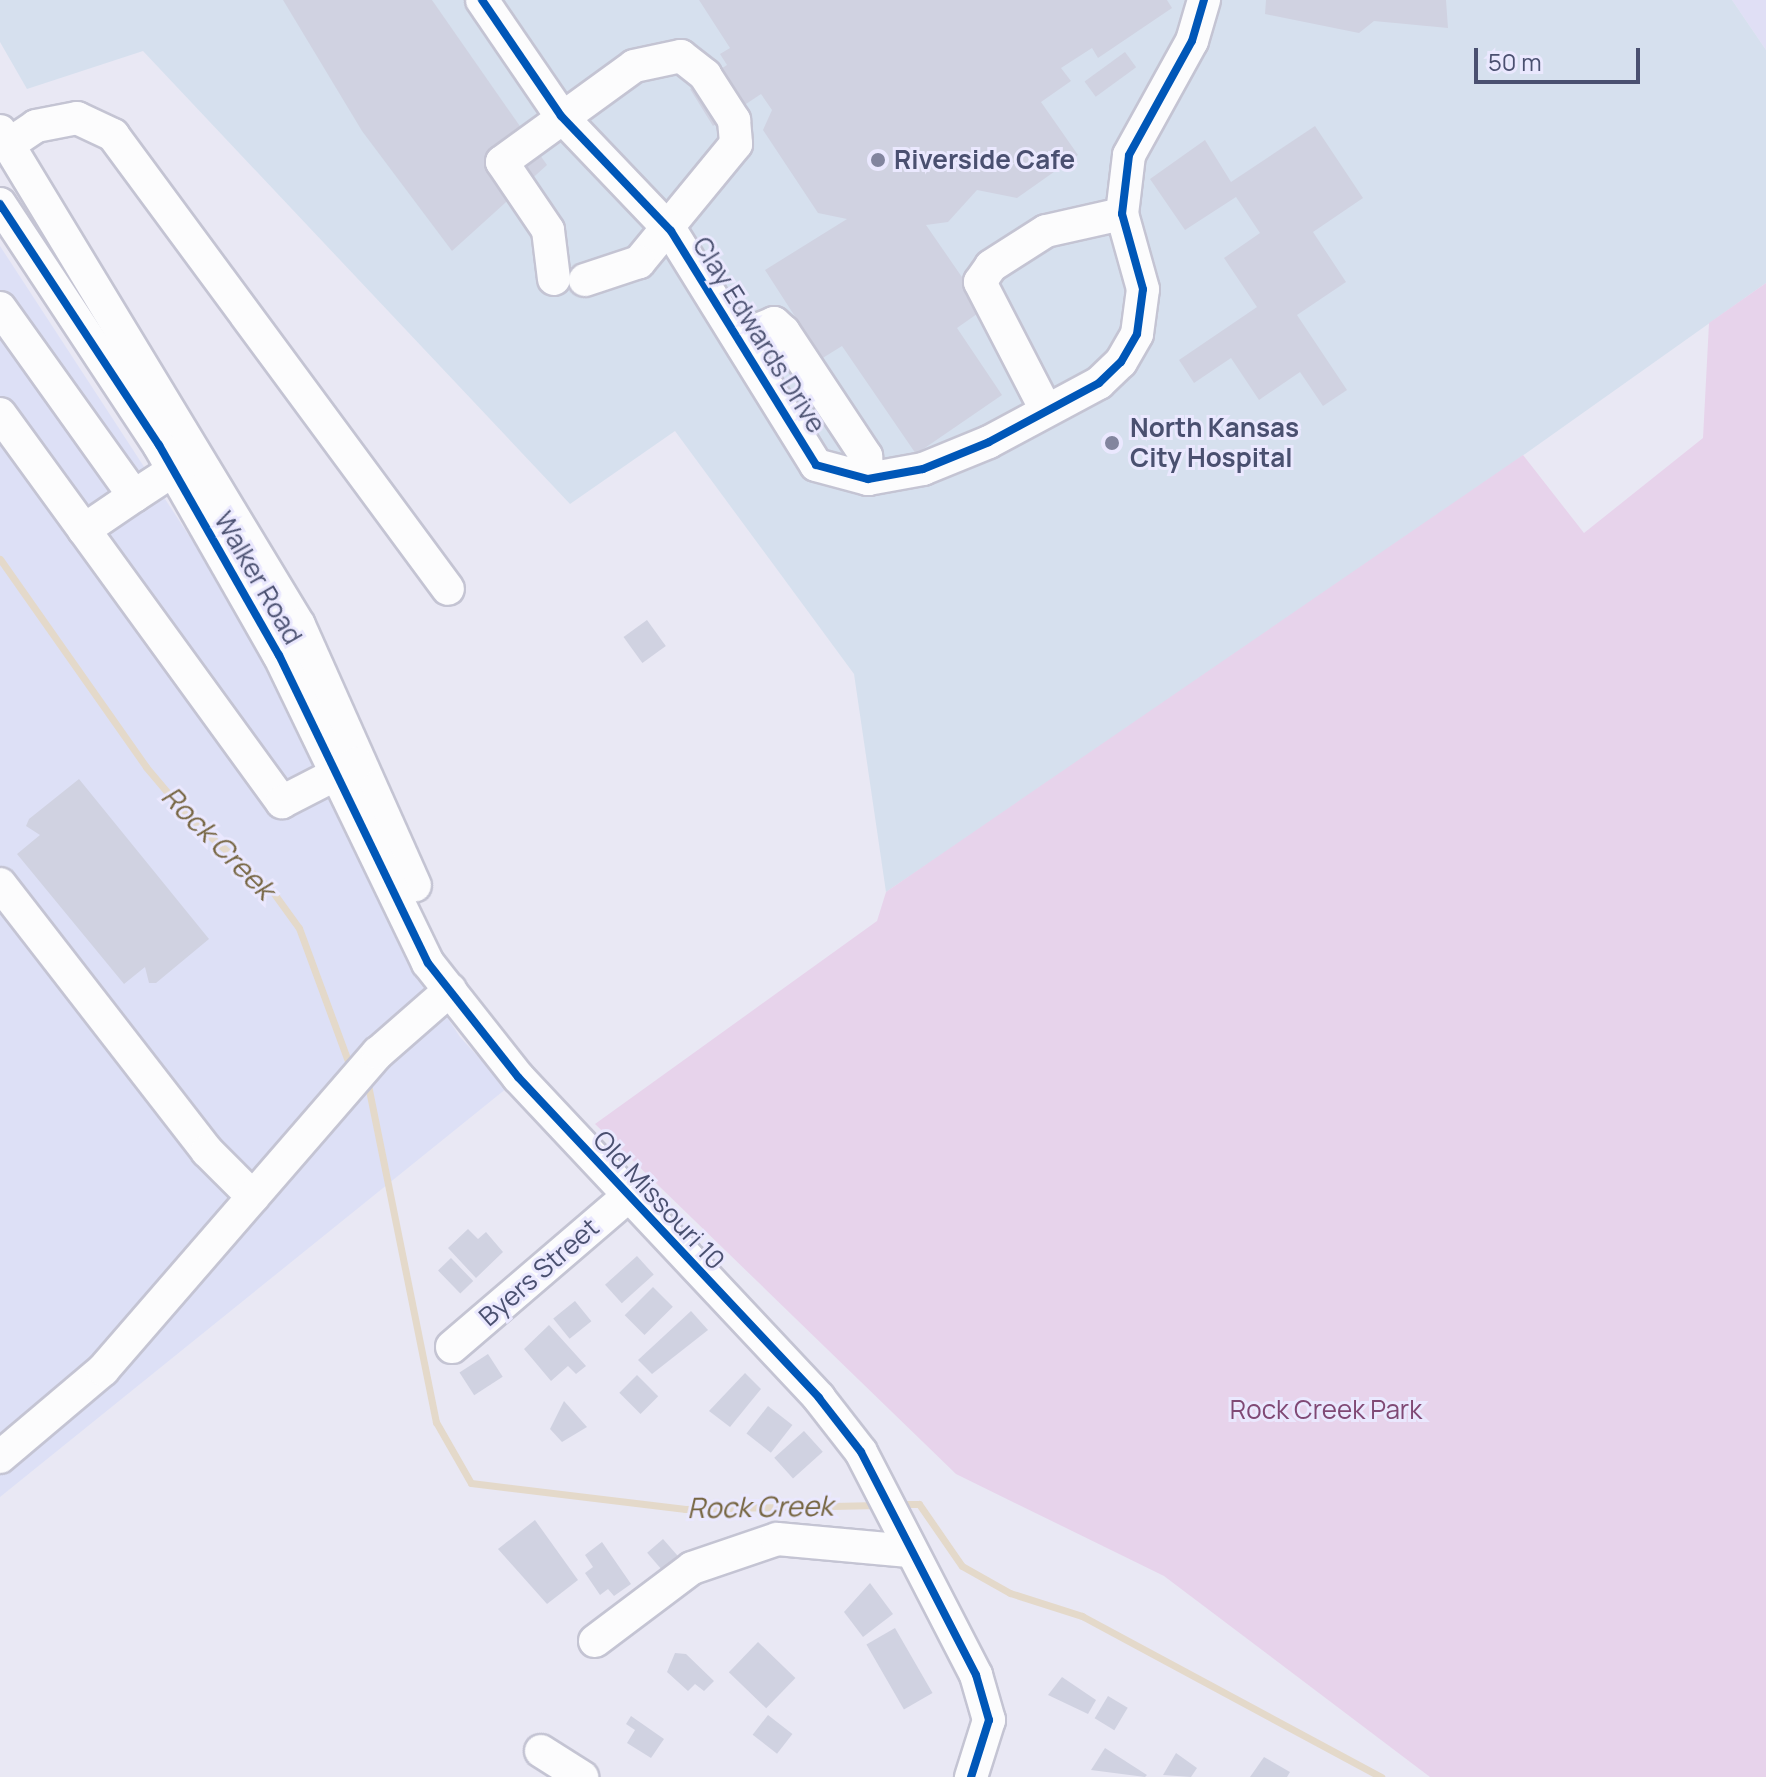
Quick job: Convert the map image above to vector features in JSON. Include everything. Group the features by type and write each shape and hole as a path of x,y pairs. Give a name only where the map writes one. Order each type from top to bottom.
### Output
{"street":[{"name":"Clay Edwards Drive","path":"482,0 561,116 671,231 740,337 816,465 868,479 923,469 1099,383 1137,334 1143,289 1122,214 1129,155 1192,41 1204,0"},
{"path":"671,55 695,64 734,120 736,144 671,231 639,262 570,280 548,230 502,162 561,116 634,66 671,55"},
{"path":"4,138 36,126 77,118 113,135 448,589"},
{"name":"Walker Road","path":"4,138 349,767 428,963 450,990"},
{"name":"Walker Road","path":"0,204 184,462"},
{"path":"1046,410 980,282 991,266 1046,231 1122,214"},
{"path":"0,308 134,496"},
{"path":"740,337 774,323 784,332 866,456 868,479"},
{"path":"0,414 282,802 349,767"},
{"path":"84,530 184,462"},
{"path":"0,884 207,1151 253,1197"},
{"path":"0,1457 103,1370 378,1053 450,990"},
{"name":"Old Missouri 10","path":"450,990 627,1197 819,1398 878,1481 976,1675 989,1720 971,1777"},
{"name":"Byers Street","path":"452,1347 627,1197"},
{"path":"595,1641 692,1568 777,1539 905,1539"},
{"path":"541,1751 582,1777"}],"shaded area":[{"name":"North Kansas City Hospital","path":"0,0 1732,0 1766,50 1766,283 1305,610 886,892 854,674 675,431 570,504 143,51 27,89 0,42"},
{"path":"1732,0 1766,0 1766,50"},
{"path":"0,246 244,620 413,964 460,1037 507,1088 0,1497"}],"green space":[{"name":"Rock Creek Park","path":"1766,283 1766,1777 1430,1777 1164,1576 956,1474 595,1124 877,921 886,892 1523,455 1584,533 1703,438 1709,323"}],"building":[{"path":"283,0 432,0 547,165 452,251 362,131"},
{"path":"699,0 1167,0 1172,8 1098,58 1092,48 1061,68 1071,81 1041,102 1078,155 1017,198 977,190 948,222 926,225 984,309 957,328 1002,395 916,454 842,346 797,374 780,350 805,332 765,270 847,219 818,213 763,130 772,110 761,94 713,126 690,89 727,65 720,54 730,48"},
{"path":"1266,0 1446,0 1448,28 1374,21 1359,33 1265,14"},
{"path":"1125,52 1136,67 1096,97 1085,81"},
{"path":"1315,126 1363,198 1313,232 1346,282 1297,315 1347,390 1323,406 1300,372 1259,400 1231,358 1194,383 1179,360 1257,307 1224,258 1260,233 1236,197 1185,230 1150,179 1205,140 1231,182"},
{"path":"647,620 666,646 642,663 624,637"},
{"path":"79,779 209,939 156,983 149,983 145,967 124,984 17,854 40,835 26,826 29,819"},
{"path":"468,1229 478,1239 486,1232 503,1252 476,1278 448,1248"},
{"path":"637,1256 654,1275 622,1303 605,1285"},
{"path":"451,1258 473,1281 460,1294 438,1271"},
{"path":"653,1287 673,1307 645,1335 625,1315"},
{"path":"575,1301 591,1321 570,1339 553,1319"},
{"path":"691,1311 708,1330 652,1374 638,1360"},
{"path":"549,1325 586,1366 576,1374 568,1366 551,1381 524,1349"},
{"path":"488,1354 503,1377 474,1395 459,1373"},
{"path":"745,1373 761,1389 730,1427 709,1411"},
{"path":"637,1375 658,1396 641,1414 619,1393"},
{"path":"564,1401 587,1427 562,1442 550,1429"},
{"path":"768,1406 792,1425 771,1453 746,1434"},
{"path":"804,1431 823,1452 793,1479 774,1458"},
{"path":"535,1520 578,1580 547,1604 498,1549"},
{"path":"663,1539 678,1556 662,1570 647,1553"},
{"path":"602,1542 631,1584 614,1596 608,1589 600,1595 585,1573 593,1567 585,1555"},
{"path":"870,1583 893,1614 863,1637 844,1612"},
{"path":"895,1628 932,1693 904,1709 866,1644"},
{"path":"758,1642 795,1678 766,1708 729,1672"},
{"path":"675,1653 686,1654 714,1681 704,1691 695,1684 688,1691 667,1672"},
{"path":"1062,1677 1096,1700 1088,1714 1048,1695"},
{"path":"1108,1696 1128,1708 1114,1730 1095,1718"},
{"path":"768,1715 792,1734 777,1754 753,1735"},
{"path":"631,1716 664,1739 651,1758 627,1743 635,1730 626,1724"},
{"path":"1105,1748 1147,1775 1091,1770"},
{"path":"1176,1753 1197,1768 1191,1777 1163,1775"},
{"path":"1264,1757 1290,1772 1287,1777 1250,1777"}],"waterway":[{"name":"Rock Creek","path":"0,559 146,767 190,819 270,888 299,928 349,1064"},
{"name":"Rock Creek","path":"368,1085 436,1422 471,1483 685,1509 879,1505"},
{"name":"Rock Creek","path":"899,1504 919,1504 962,1566 1010,1593 1082,1616 1381,1777"}],"cycle path":[{"path":"482,0 561,116 671,231 816,465 868,479 923,469 989,442 1099,383 1121,362 1137,334 1143,289 1122,214 1129,155 1192,41 1204,0"},
{"path":"0,204 159,445 279,655 428,963 518,1077 819,1398 861,1452 976,1675 989,1720 971,1777"}],"place":[{"name":"Riverside Cafe","path":"878,160"},
{"name":"North Kansas City Hospital","path":"1112,443"}]}
